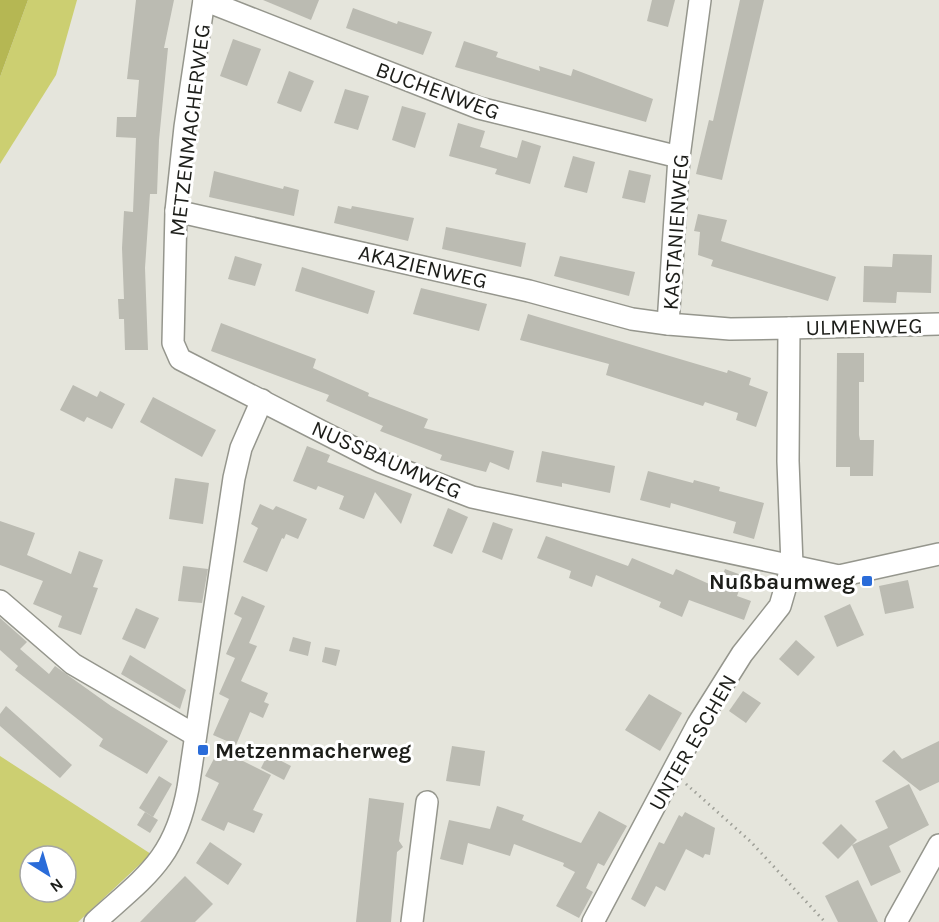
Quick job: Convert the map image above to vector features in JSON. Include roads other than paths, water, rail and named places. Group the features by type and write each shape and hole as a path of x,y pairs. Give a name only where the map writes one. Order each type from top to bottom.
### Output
{"street":[{"name":"BUCHENWEG","path":"204,0 479,108 679,157"},
{"name":"METZENMACHERWEG","path":"204,0 184,127 176,211 173,343 180,359 262,400"},
{"name":"KASTANIENWEG","path":"700,0 679,157 668,324 730,329 789,328"},
{"name":"AKAZIENWEG","path":"176,211 529,291 632,319 668,324"},
{"name":"ULMENWEG","path":"789,328 939,324"},
{"path":"789,328 788,461 792,565"},
{"name":"NUSSBAUMWEG","path":"262,400 381,462 472,497 839,576 939,554"},
{"path":"95,922 160,861 171,845 184,808 234,478 241,448 262,400"},
{"name":"UNTER ESCHEN","path":"593,922 673,772 742,654 780,606 792,565"},
{"path":"0,601 73,664 195,735"},
{"path":"412,922 427,802"},
{"path":"896,922 939,845"}],"place":[{"name":"Nußbaumweg","path":"867,581"},
{"name":"Metzenmacherweg","path":"203,750"}]}
